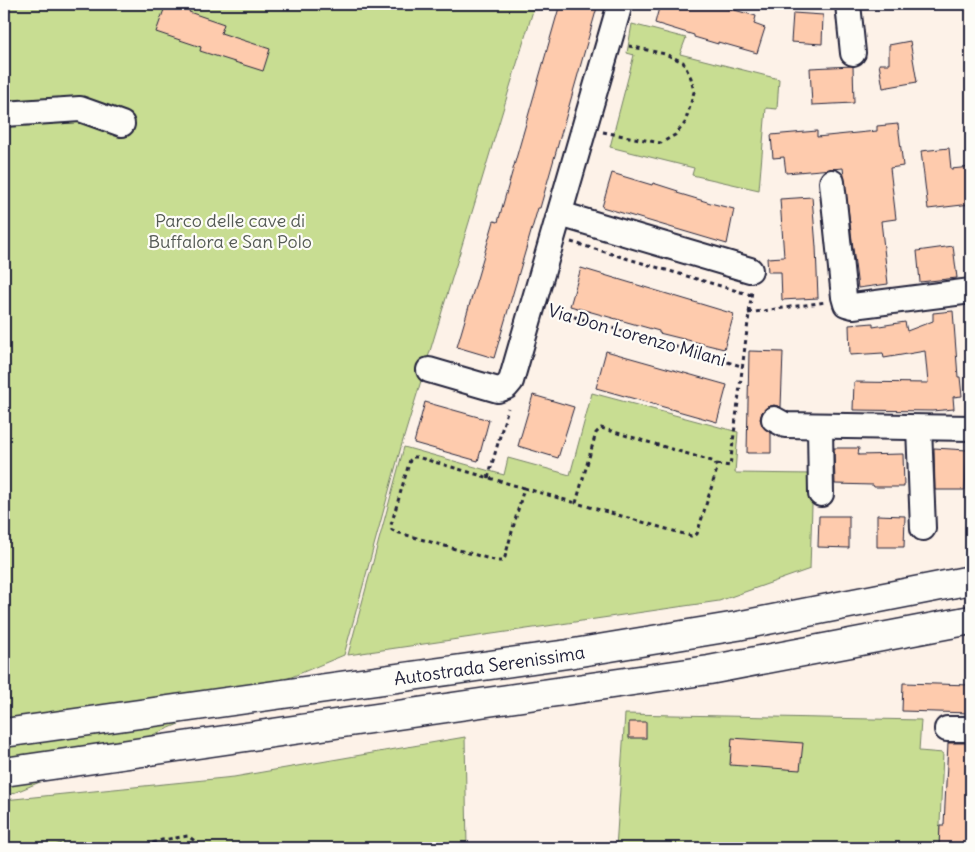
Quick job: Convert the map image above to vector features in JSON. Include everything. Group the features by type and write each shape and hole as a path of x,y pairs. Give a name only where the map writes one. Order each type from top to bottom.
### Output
{"highway":[{"name":"Autostrada Serenissima","path":"4,733 568,654 737,626 971,580"},
{"name":"Autostrada Serenissima","path":"4,772 699,671 971,620"}],"street":[{"name":"Via Don Lorenzo Milani","path":"429,370 498,390 506,388 511,381 620,4"},
{"path":"848,4 853,53"},
{"path":"4,114 80,109 122,124"},
{"path":"832,182 844,301 846,304 853,306 971,291"},
{"path":"560,214 751,278"},
{"path":"779,422 820,426 971,428"},
{"path":"820,426 821,494"},
{"path":"919,428 923,518"},
{"path":"947,729 971,729"}],"path":[{"path":"584,129 661,143 675,135 685,123 690,106 694,92 691,78 683,62 665,54 609,42"},
{"path":"568,241 751,295"},
{"path":"576,503 596,433 601,428 713,461 717,464 730,466 751,295 751,278"},
{"path":"748,314 844,301"},
{"name":"Via Don Lorenzo Milani","path":"533,305 741,366"},
{"path":"488,478 510,403"},
{"path":"524,488 505,557 500,562 392,530 391,525 410,460 413,457 417,457 694,536 698,532 718,469 717,464"},
{"path":"137,848 162,840 188,836 204,848"},
{"path":"49,848 60,845 78,848"}],"green space":[{"name":"Parco delle cave di Buffalora e San Polo","path":"4,4 535,4 401,447 344,655 4,797"},
{"path":"632,24 686,38 680,54 779,79 777,109 766,108 759,190 692,175 694,168 610,147 634,55 627,53"},
{"path":"592,393 738,432 735,473 813,474 810,569 719,601 348,655 404,447 504,475 508,458 570,475"},
{"path":"625,714 921,720 919,751 943,753 939,848 616,848"},
{"path":"465,737 467,848 4,848 4,800 234,777"}],"building":[{"path":"166,4 192,4 189,12 224,24 221,33 270,49 263,71 200,51 201,47 156,32"},
{"path":"560,4 598,4 540,208 538,208 494,358 457,347 494,221 498,222"},
{"path":"660,4 713,4 756,16 754,24 765,28 757,53 694,37 694,35 655,23"},
{"path":"793,13 823,15 822,44 791,42"},
{"path":"910,41 917,82 883,88 879,64 889,64 889,45"},
{"path":"853,66 854,103 812,105 810,68"},
{"path":"898,124 903,166 890,168 896,219 881,221 888,284 858,288 843,168 786,173 784,157 773,158 771,135 817,131 817,137 877,131 877,126"},
{"path":"949,148 951,169 971,167 971,204 928,209 921,151"},
{"path":"612,173 652,185 653,183 678,191 677,193 734,209 727,244 602,207"},
{"path":"812,197 818,298 782,300 781,272 768,272 767,258 784,257 780,199"},
{"path":"953,246 957,278 920,282 917,251"},
{"path":"581,268 734,314 724,349 659,333 659,331 570,306"},
{"path":"953,311 958,377 960,377 962,396 953,397 954,409 932,411 853,410 854,382 928,383 925,351 884,358 883,353 850,355 849,325 873,323 873,327 905,322 907,331 933,321 933,313"},
{"path":"606,351 727,385 717,422 596,388"},
{"path":"749,351 783,352 781,407 774,405 767,407 762,412 760,419 763,427 771,433 771,453 747,453"},
{"path":"533,395 574,407 558,458 518,446"},
{"path":"425,402 489,420 478,461 414,443"},
{"path":"834,448 859,448 858,455 903,454 904,487 835,484"},
{"path":"934,448 967,450 965,490 935,490"},
{"path":"877,515 905,516 904,547 877,547"},
{"path":"819,516 849,516 849,548 818,547"},
{"path":"903,683 971,685 971,713 902,711"},
{"path":"629,722 646,722 646,738 629,738"},
{"path":"732,738 803,743 800,770 730,765"},
{"path":"948,743 971,743 971,848 939,848 940,825 944,825"}]}
